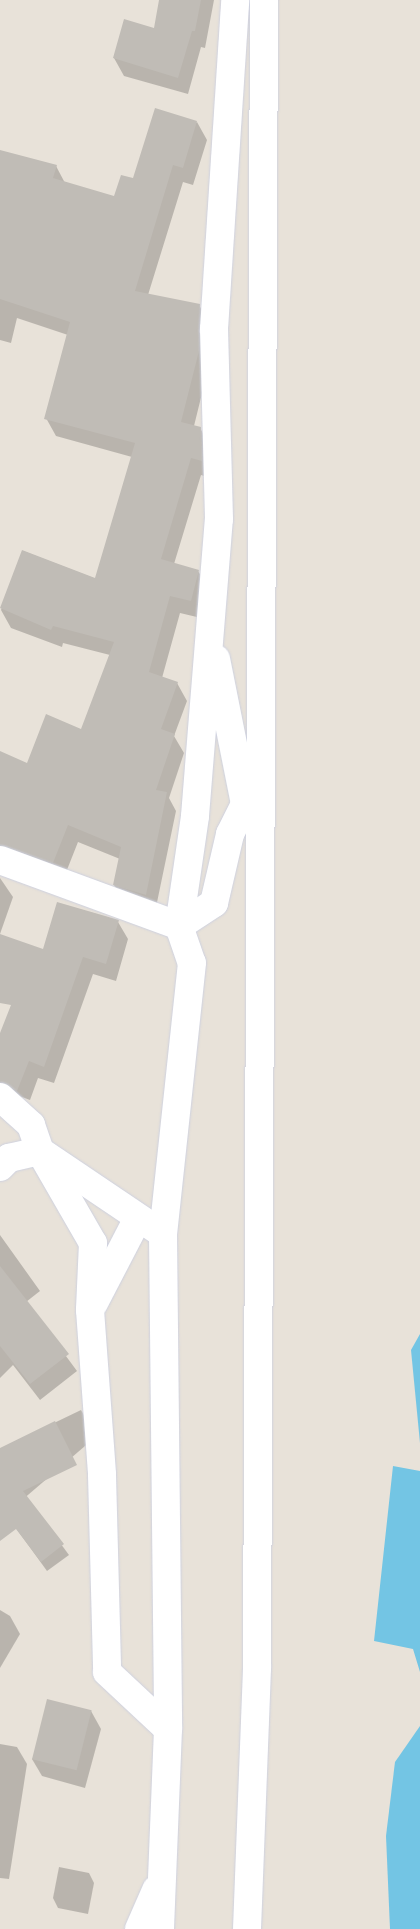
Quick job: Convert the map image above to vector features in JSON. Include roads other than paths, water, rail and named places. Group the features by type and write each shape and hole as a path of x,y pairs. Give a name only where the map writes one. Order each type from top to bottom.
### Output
{"street":[{"path":"160,1929 168,1729 163,1234 192,962 179,926 195,816 209,624 219,519 214,329 235,0"},
{"path":"247,1929 257,1668 264,0"},
{"path":"209,624 245,804"},
{"path":"179,926 214,903 230,834 261,770"},
{"path":"0,860 179,926"},
{"path":"0,1098 31,1125 40,1151 92,1244 90,1310 102,1475 107,1672 168,1729"},
{"path":"0,1167 9,1158 40,1151 137,1220 163,1234"},
{"path":"90,1310 137,1220"},
{"path":"139,1929 162,1875"}],"water":[{"path":"420,1334 420,1443 411,1350"},
{"path":"393,1466 420,1471 420,1672 413,1649 374,1641"},
{"path":"420,1726 420,1929 390,1929 386,1836 395,1762"}]}
